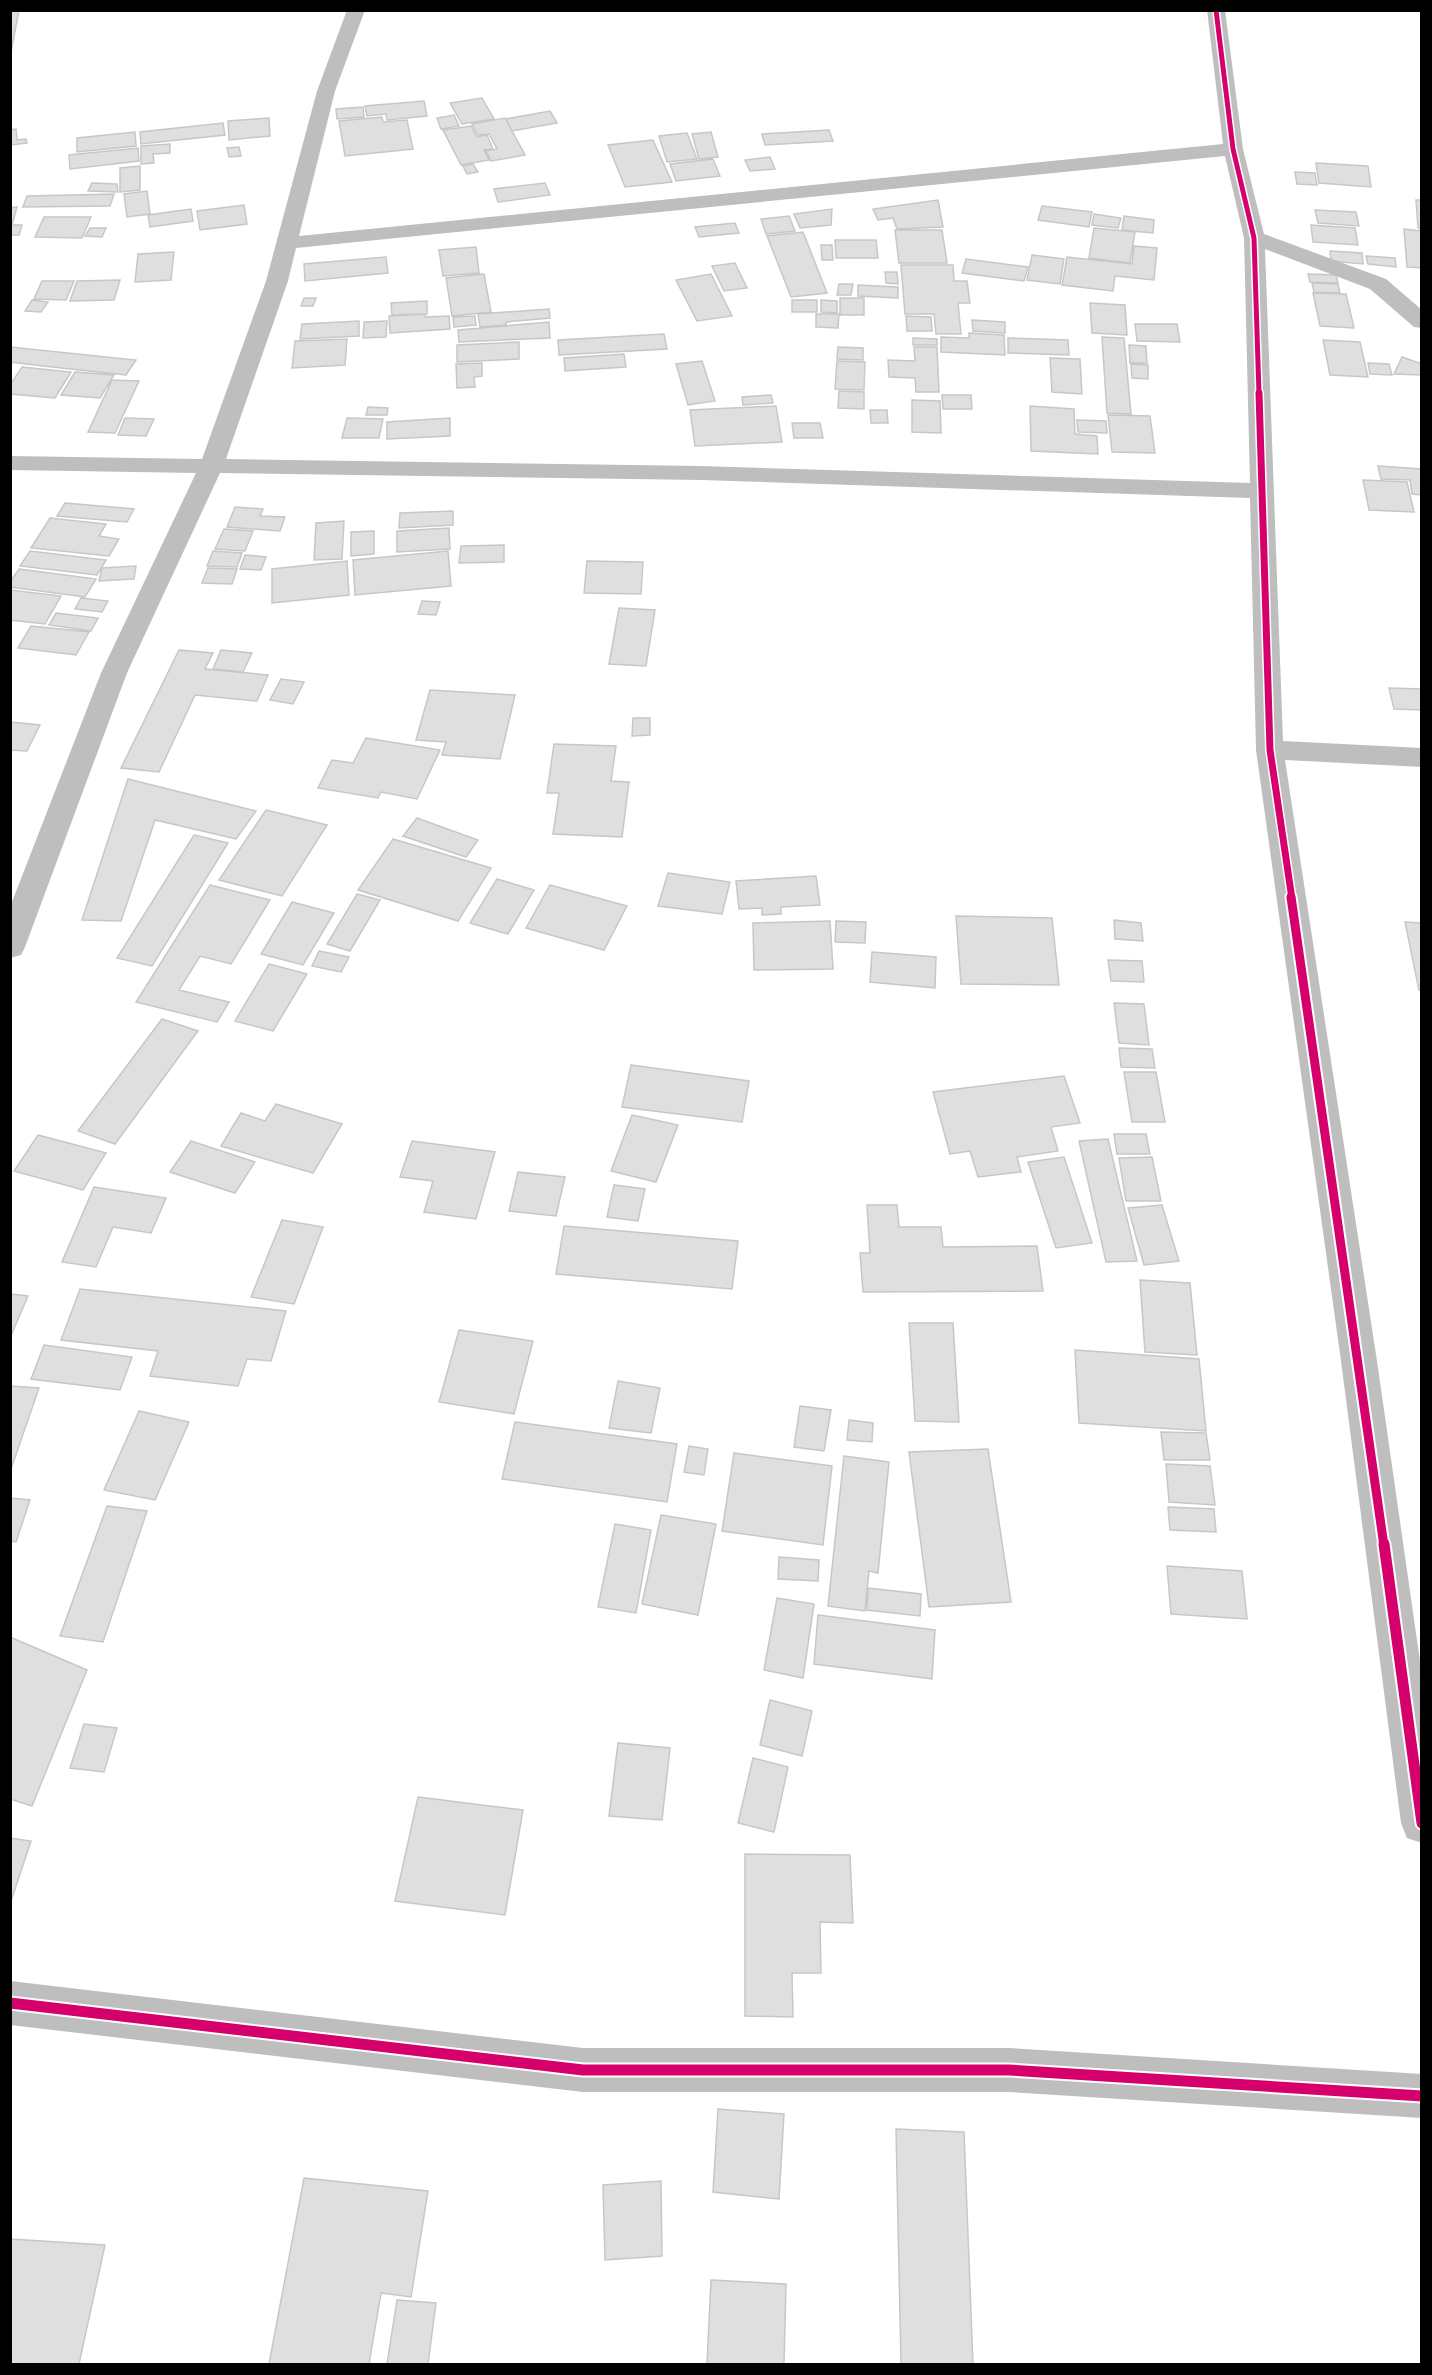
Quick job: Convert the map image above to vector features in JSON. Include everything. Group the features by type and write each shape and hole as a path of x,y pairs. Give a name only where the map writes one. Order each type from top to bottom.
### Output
{"street":[{"path":"10,947 114,673 212,465 277,281 326,91 356,10"},
{"path":"1216,10 1233,149 1254,238 1269,750 1417,1749 1422,1823"},
{"path":"287,243 1233,149"},
{"path":"1254,238 1378,284 1422,322"},
{"path":"10,463 701,473 1262,491"},
{"path":"1269,750 1422,758"},
{"path":"10,2003 584,2070 1009,2070 1422,2096"}],"building":[{"path":"10,10 19,10 10,57"},
{"path":"482,98 494,119 462,124 450,103"},
{"path":"424,101 427,116 387,120 386,114 367,116 365,106"},
{"path":"363,107 364,117 337,119 336,109"},
{"path":"550,111 557,123 512,131 506,119"},
{"path":"454,115 459,126 441,129 437,118"},
{"path":"382,117 383,122 407,120 413,149 345,156 339,121"},
{"path":"269,118 270,136 229,140 228,121"},
{"path":"505,118 525,155 491,161 486,151 497,149 489,134 478,135 472,124"},
{"path":"223,123 225,135 141,144 140,132"},
{"path":"471,126 477,137 487,135 493,149 484,150 489,160 461,165 443,130"},
{"path":"16,129 17,140 26,139 27,143 10,145 10,130"},
{"path":"829,130 833,141 765,145 762,134"},
{"path":"135,132 136,146 77,152 77,138"},
{"path":"711,132 718,157 699,159 692,134"},
{"path":"687,133 697,159 667,162 659,136"},
{"path":"653,140 672,182 625,187 608,145"},
{"path":"170,144 170,153 153,154 154,163 141,164 141,146"},
{"path":"239,147 241,156 229,157 227,148"},
{"path":"138,148 139,161 70,169 69,155"},
{"path":"770,157 775,169 750,171 745,160"},
{"path":"713,159 720,176 676,181 670,164"},
{"path":"1316,163 1368,166 1371,187 1319,183"},
{"path":"473,164 478,172 467,174 463,166"},
{"path":"140,166 140,190 120,192 120,168"},
{"path":"1295,172 1315,173 1317,185 1297,184"},
{"path":"92,183 117,184 118,192 88,191"},
{"path":"545,183 550,195 498,202 494,189"},
{"path":"147,191 150,214 127,217 124,194"},
{"path":"114,194 110,206 23,207 27,196"},
{"path":"938,200 943,227 897,229 893,218 878,220 873,209"},
{"path":"1416,200 1422,200 1422,229 1418,228"},
{"path":"244,205 247,224 200,230 197,211"},
{"path":"1042,206 1092,212 1089,227 1038,220"},
{"path":"17,207 12,225 22,225 19,235 10,235 10,208"},
{"path":"191,209 193,221 150,227 148,215"},
{"path":"832,209 831,225 800,228 794,214"},
{"path":"1315,210 1356,212 1359,226 1318,223"},
{"path":"1094,214 1121,218 1118,228 1092,225"},
{"path":"789,216 795,231 766,234 761,219"},
{"path":"1124,216 1154,220 1153,233 1122,230"},
{"path":"44,217 91,217 82,238 35,237"},
{"path":"735,223 739,233 699,237 695,227"},
{"path":"1311,225 1355,228 1358,245 1313,242"},
{"path":"90,228 106,228 102,237 85,236"},
{"path":"1094,228 1135,232 1130,263 1089,258"},
{"path":"1404,229 1422,231 1422,268 1407,267"},
{"path":"895,230 942,230 947,263 899,263"},
{"path":"803,232 827,293 791,297 767,236"},
{"path":"835,240 876,240 878,258 836,258"},
{"path":"821,245 832,245 833,260 822,260"},
{"path":"1134,246 1157,248 1154,280 1115,276 1113,291 1062,285 1067,257 1132,264"},
{"path":"476,247 479,273 443,276 439,250"},
{"path":"1330,251 1362,253 1363,264 1331,261"},
{"path":"174,252 171,280 135,282 138,254"},
{"path":"1032,255 1064,259 1060,284 1027,280"},
{"path":"1366,256 1395,258 1396,267 1368,264"},
{"path":"386,257 388,273 305,281 304,264"},
{"path":"966,259 1028,267 1024,281 962,273"},
{"path":"735,263 747,288 724,291 712,266"},
{"path":"901,265 953,265 954,281 967,281 970,303 958,303 961,334 936,334 934,314 905,314"},
{"path":"885,272 897,272 898,284 886,283"},
{"path":"484,274 491,312 452,316 446,278"},
{"path":"711,274 732,316 697,321 676,280"},
{"path":"1308,274 1336,275 1338,283 1310,282"},
{"path":"120,280 114,300 70,301 77,281"},
{"path":"42,281 74,281 66,300 34,299"},
{"path":"1312,283 1338,284 1340,293 1314,292"},
{"path":"839,284 853,284 851,295 837,295"},
{"path":"858,285 898,287 898,298 858,296"},
{"path":"1313,293 1346,294 1354,328 1320,326"},
{"path":"304,298 316,298 313,306 301,306"},
{"path":"840,298 864,298 864,315 840,315"},
{"path":"32,300 48,302 41,312 25,311"},
{"path":"792,300 817,300 817,312 792,312"},
{"path":"821,300 837,301 837,313 821,312"},
{"path":"427,301 427,314 392,315 391,303"},
{"path":"1090,303 1125,305 1127,335 1092,333"},
{"path":"549,309 550,318 480,327 478,314"},
{"path":"425,314 425,317 449,316 450,329 390,333 389,316"},
{"path":"816,314 839,314 838,328 816,327"},
{"path":"475,316 476,325 454,327 453,317"},
{"path":"906,316 931,317 932,331 907,331"},
{"path":"972,320 1005,322 1005,333 973,331"},
{"path":"359,321 359,336 300,339 302,324"},
{"path":"387,321 386,337 363,338 364,322"},
{"path":"549,322 550,338 459,342 458,330"},
{"path":"1135,324 1177,324 1180,342 1137,341"},
{"path":"969,333 1004,335 1005,355 941,352 941,337 969,338"},
{"path":"664,334 667,349 559,355 558,340"},
{"path":"1102,337 1124,338 1131,414 1107,413"},
{"path":"913,338 937,339 937,345 913,345"},
{"path":"1008,338 1068,340 1069,355 1008,353"},
{"path":"347,339 345,365 292,368 295,341"},
{"path":"1323,340 1360,342 1368,377 1330,375"},
{"path":"519,342 519,359 457,362 457,345"},
{"path":"1129,345 1146,346 1147,363 1130,363"},
{"path":"10,347 136,360 126,375 10,362"},
{"path":"838,347 863,348 863,360 837,359"},
{"path":"914,347 937,347 939,392 916,392 915,378 889,377 888,360 915,361"},
{"path":"624,354 626,367 565,371 564,358"},
{"path":"1402,357 1422,364 1422,375 1394,374"},
{"path":"1050,358 1080,359 1082,394 1052,392"},
{"path":"702,361 715,401 688,405 676,364"},
{"path":"837,361 865,362 864,390 835,389"},
{"path":"482,363 482,376 474,377 475,387 457,388 456,364"},
{"path":"1368,363 1389,364 1392,375 1370,374"},
{"path":"1131,364 1148,365 1148,379 1132,378"},
{"path":"22,367 71,372 55,398 10,394 10,385"},
{"path":"75,372 114,375 100,398 61,395"},
{"path":"112,380 139,381 115,433 88,432"},
{"path":"839,391 864,392 864,409 838,408"},
{"path":"771,395 773,403 743,405 742,397"},
{"path":"942,395 971,395 972,409 943,409"},
{"path":"912,400 940,401 941,433 912,432"},
{"path":"776,406 782,442 695,446 690,410"},
{"path":"1030,406 1074,409 1075,434 1097,436 1098,454 1031,451"},
{"path":"368,407 388,408 387,415 366,415"},
{"path":"870,410 887,410 888,423 871,423"},
{"path":"1108,415 1150,416 1155,453 1112,452"},
{"path":"125,418 154,419 146,436 118,435"},
{"path":"347,418 383,419 379,438 342,438"},
{"path":"450,418 450,436 387,439 387,422"},
{"path":"1077,420 1106,421 1107,433 1078,432"},
{"path":"792,423 820,423 823,438 794,438"},
{"path":"1378,466 1422,469 1422,495 1412,494 1410,480 1381,479"},
{"path":"1363,480 1407,482 1414,512 1369,510"},
{"path":"65,503 134,509 127,522 57,516"},
{"path":"235,507 263,509 260,516 285,517 280,531 227,527"},
{"path":"453,511 453,525 399,528 400,513"},
{"path":"50,518 106,524 99,536 119,539 109,556 31,548"},
{"path":"344,521 342,559 314,560 316,523"},
{"path":"449,528 450,549 397,552 397,531"},
{"path":"224,529 253,531 245,551 215,549"},
{"path":"374,531 374,554 351,556 351,532"},
{"path":"504,545 504,562 459,563 461,546"},
{"path":"30,551 106,560 97,575 20,566"},
{"path":"213,551 242,553 237,567 207,566"},
{"path":"448,551 451,586 355,595 353,560"},
{"path":"245,555 266,557 261,570 240,569"},
{"path":"347,561 349,595 272,603 272,569"},
{"path":"587,561 643,562 641,594 584,593"},
{"path":"136,566 134,579 99,581 102,568"},
{"path":"208,568 237,569 232,584 202,583"},
{"path":"19,569 96,579 85,597 10,587 10,582"},
{"path":"10,590 61,596 45,624 10,620"},
{"path":"81,598 108,601 102,612 75,609"},
{"path":"422,601 440,602 436,615 418,614"},
{"path":"619,608 655,610 646,666 609,664"},
{"path":"56,613 98,618 91,631 49,625"},
{"path":"31,626 89,632 76,655 18,648"},
{"path":"179,650 213,653 205,669 268,675 257,701 195,695 159,772 121,768"},
{"path":"221,650 252,653 243,672 213,669"},
{"path":"281,679 304,682 293,704 270,700"},
{"path":"1389,688 1422,689 1422,710 1394,709"},
{"path":"430,690 515,695 500,759 442,755 446,742 416,740"},
{"path":"633,718 650,718 650,735 632,736"},
{"path":"10,722 40,725 27,751 10,750"},
{"path":"366,738 440,750 417,799 381,792 378,798 318,788 332,760 353,763"},
{"path":"554,744 616,746 611,781 629,782 622,837 553,834 559,793 547,793"},
{"path":"128,779 256,811 236,839 155,820 121,921 82,920"},
{"path":"266,810 327,825 282,896 219,880"},
{"path":"417,818 478,840 466,857 403,836"},
{"path":"194,835 228,843 152,966 117,958"},
{"path":"393,839 491,868 458,921 358,890"},
{"path":"668,873 730,882 722,914 658,906"},
{"path":"816,876 820,905 781,907 781,914 762,915 762,908 739,909 736,881"},
{"path":"497,879 534,890 508,934 470,923"},
{"path":"210,885 270,900 231,964 200,956 179,990 229,1002 217,1022 136,1002"},
{"path":"550,885 627,906 604,950 526,928"},
{"path":"357,894 380,900 350,951 327,944"},
{"path":"292,902 334,913 303,965 261,954"},
{"path":"956,916 1052,918 1059,985 961,984"},
{"path":"1114,920 1141,923 1143,941 1115,939"},
{"path":"830,921 833,969 754,970 753,923"},
{"path":"836,921 866,922 865,943 835,942"},
{"path":"1405,922 1422,923 1422,990 1419,990"},
{"path":"319,951 349,957 341,972 312,966"},
{"path":"872,952 936,957 935,988 870,982"},
{"path":"1108,960 1142,961 1144,982 1111,981"},
{"path":"269,964 307,974 273,1031 235,1021"},
{"path":"1114,1003 1144,1004 1149,1045 1119,1043"},
{"path":"162,1019 198,1031 115,1144 78,1131"},
{"path":"1119,1048 1152,1049 1155,1068 1121,1067"},
{"path":"631,1065 749,1081 742,1122 622,1107"},
{"path":"1124,1072 1156,1072 1165,1122 1132,1122"},
{"path":"1064,1076 1080,1123 1051,1127 1058,1151 1017,1157 1021,1172 978,1177 970,1151 950,1154 933,1092"},
{"path":"276,1104 342,1124 313,1173 221,1146 241,1113 265,1121"},
{"path":"632,1115 678,1125 656,1182 611,1171"},
{"path":"1114,1134 1146,1134 1150,1154 1117,1154"},
{"path":"38,1135 106,1153 83,1190 14,1171"},
{"path":"1108,1139 1137,1261 1106,1262 1079,1141"},
{"path":"191,1141 255,1162 235,1193 170,1172"},
{"path":"412,1141 495,1152 476,1219 424,1212 433,1181 400,1177"},
{"path":"1064,1157 1092,1243 1056,1248 1028,1162"},
{"path":"1152,1157 1161,1201 1126,1201 1119,1158"},
{"path":"518,1172 565,1177 556,1216 509,1211"},
{"path":"614,1185 645,1189 638,1221 607,1217"},
{"path":"94,1187 166,1198 151,1233 113,1227 96,1267 62,1262"},
{"path":"867,1205 897,1205 899,1227 941,1227 943,1247 1037,1246 1043,1291 863,1292 860,1253 870,1253"},
{"path":"1162,1205 1179,1261 1144,1265 1128,1208"},
{"path":"282,1220 323,1227 294,1304 251,1297"},
{"path":"564,1226 738,1241 732,1289 556,1274"},
{"path":"1140,1280 1190,1283 1197,1355 1145,1352"},
{"path":"80,1289 286,1311 271,1361 247,1359 238,1386 150,1376 158,1351 61,1340"},
{"path":"10,1294 28,1296 10,1338"},
{"path":"909,1323 953,1323 959,1422 915,1421"},
{"path":"459,1330 533,1341 514,1414 439,1402"},
{"path":"44,1345 132,1357 120,1390 31,1379"},
{"path":"1075,1350 1199,1359 1206,1431 1079,1423"},
{"path":"618,1381 660,1388 651,1433 609,1428"},
{"path":"10,1386 39,1388 10,1472"},
{"path":"800,1406 831,1410 824,1451 794,1447"},
{"path":"139,1411 189,1422 155,1500 104,1490"},
{"path":"849,1420 873,1423 872,1442 847,1440"},
{"path":"515,1422 677,1444 667,1502 502,1479"},
{"path":"1161,1432 1206,1433 1210,1460 1164,1460"},
{"path":"689,1446 708,1449 704,1475 684,1472"},
{"path":"988,1449 1011,1602 929,1607 909,1452"},
{"path":"734,1453 832,1466 823,1545 722,1531"},
{"path":"844,1456 889,1462 878,1573 869,1571 865,1611 828,1606"},
{"path":"1166,1464 1210,1466 1215,1505 1169,1502"},
{"path":"10,1498 30,1500 16,1542 10,1541"},
{"path":"107,1506 147,1511 103,1642 60,1636"},
{"path":"1168,1507 1214,1509 1216,1532 1170,1530"},
{"path":"661,1515 716,1524 698,1615 642,1604"},
{"path":"615,1524 651,1530 636,1613 598,1607"},
{"path":"779,1557 819,1560 818,1581 778,1579"},
{"path":"1167,1566 1242,1571 1247,1619 1171,1614"},
{"path":"868,1588 921,1594 920,1616 867,1610"},
{"path":"777,1598 814,1604 803,1678 764,1670"},
{"path":"818,1615 935,1630 932,1679 814,1664"},
{"path":"10,1637 87,1670 32,1806 10,1799"},
{"path":"770,1700 812,1711 802,1756 760,1745"},
{"path":"84,1724 117,1728 104,1772 70,1768"},
{"path":"618,1743 670,1748 662,1820 609,1816"},
{"path":"753,1758 788,1767 774,1832 738,1823"},
{"path":"418,1797 523,1810 505,1915 395,1901"},
{"path":"10,1838 31,1841 10,1904"},
{"path":"745,1854 850,1855 853,1923 820,1922 821,1973 792,1973 793,2017 745,2016"},
{"path":"718,2109 784,2114 779,2199 713,2192"},
{"path":"896,2129 964,2132 973,2364 901,2364"},
{"path":"304,2178 428,2191 411,2297 381,2293 369,2364 269,2364"},
{"path":"661,2181 662,2256 605,2260 603,2185"},
{"path":"10,2239 105,2245 79,2364 10,2364"},
{"path":"711,2280 786,2284 784,2364 707,2364"},
{"path":"397,2300 436,2303 428,2364 387,2364"}],"cycle path":[{"path":"1216,10 1233,149 1254,238 1270,750 1359,1361 1422,1823"},
{"path":"10,2003 583,2070 1009,2070 1422,2096"}]}
